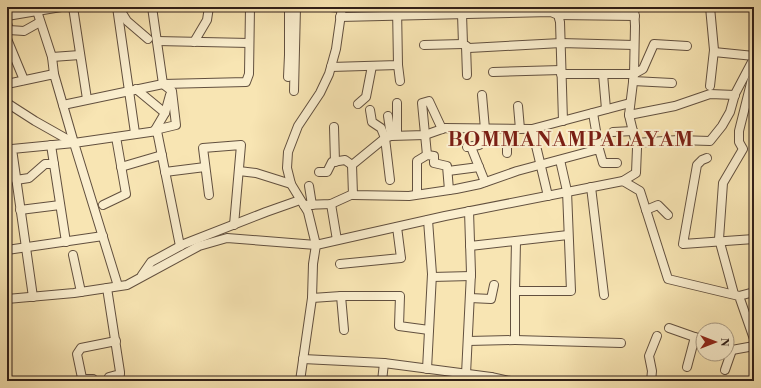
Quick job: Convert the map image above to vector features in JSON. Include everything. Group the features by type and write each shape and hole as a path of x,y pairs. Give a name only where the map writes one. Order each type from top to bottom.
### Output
{"street":[{"path":"7,16 24,10 37,11 61,7"},
{"path":"73,7 87,99"},
{"path":"118,7 127,21 152,40 249,43"},
{"path":"118,7 133,90 135,133"},
{"path":"33,297 16,180 9,149 74,143 176,126 172,91 163,84 152,40 152,7"},
{"path":"194,42 207,20 209,7"},
{"path":"63,105 163,84 246,82 249,74 250,7"},
{"path":"288,78 289,7"},
{"path":"294,91 296,7"},
{"path":"300,381 312,298 313,264 316,245 305,203 291,184 287,168 288,152 298,126 320,93 331,67 336,49 342,7 331,7"},
{"path":"397,7 398,64 400,80"},
{"path":"7,299 81,292 127,284 199,246 227,238 316,245 468,211 623,181 636,173 637,148 629,115 633,77 634,7"},
{"path":"710,7 714,52 710,86"},
{"path":"340,17 397,16 440,11 462,14 503,10 551,12 558,15 635,16"},
{"path":"37,11 52,57 54,74 74,143 118,286"},
{"path":"462,14 467,75"},
{"path":"558,15 560,22 561,43 563,121"},
{"path":"7,23 9,30 24,31 40,22"},
{"path":"7,39 24,80"},
{"path":"424,45 464,45 468,48 561,43 634,45"},
{"path":"633,77 644,69 654,44 687,46"},
{"path":"636,143 678,140 710,141 722,126 730,112 735,95 754,57 714,52"},
{"path":"52,57 80,55"},
{"path":"331,67 398,64"},
{"path":"358,104 366,97 372,66"},
{"path":"754,71 739,130 739,142 743,150 724,183 720,241 736,295 754,339"},
{"path":"493,72 561,72 602,74 672,83"},
{"path":"7,84 54,74"},
{"path":"602,74 606,109"},
{"path":"133,90 165,113"},
{"path":"155,130 165,113 172,91"},
{"path":"629,115 675,106 710,94 735,95"},
{"path":"482,95 482,129 479,144 469,147 486,182"},
{"path":"427,154 422,103 429,101 442,129"},
{"path":"352,165 391,137 425,135 445,128 532,130 630,102"},
{"path":"7,103 74,143"},
{"path":"390,180 391,137 397,103"},
{"path":"518,106 520,129"},
{"path":"370,110 372,122 391,137"},
{"path":"593,113 603,163 617,163"},
{"path":"388,116 391,137"},
{"path":"334,127 335,162"},
{"path":"507,129 507,153"},
{"path":"155,130 158,131 180,246"},
{"path":"532,130 548,196"},
{"path":"613,132 633,130"},
{"path":"103,205 126,194 116,137"},
{"path":"51,145 66,242"},
{"path":"209,195 203,148 241,145 234,225"},
{"path":"141,277 151,262 180,246 266,212 305,203 331,204 353,194 409,196 449,190 486,182 541,164 599,149"},
{"path":"427,154 434,156 434,163 447,166 449,190"},
{"path":"417,194 417,161 427,154"},
{"path":"121,167 162,155"},
{"path":"707,158 702,160 697,165 683,244 754,239"},
{"path":"319,172 327,172 332,162 346,160 352,165 353,194"},
{"path":"516,291 571,291 567,192 560,160"},
{"path":"16,180 28,178 45,164 54,164"},
{"path":"448,171 479,167"},
{"path":"165,172 205,168"},
{"path":"239,171 256,173 291,184"},
{"path":"623,181 640,191 668,279 736,295 754,292"},
{"path":"305,203 309,186"},
{"path":"592,187 604,295"},
{"path":"331,204 337,240"},
{"path":"20,210 60,205"},
{"path":"646,210 658,205 668,214"},
{"path":"466,374 471,276 468,211"},
{"path":"426,369 432,277 428,220"},
{"path":"340,264 401,258 397,227"},
{"path":"7,250 103,236"},
{"path":"470,246 568,236"},
{"path":"515,340 516,241"},
{"path":"73,255 81,292"},
{"path":"432,277 471,276"},
{"path":"470,298 491,299 494,285"},
{"path":"107,288 120,374 109,377"},
{"path":"312,298 341,296 400,296 399,326 429,330"},
{"path":"341,296 344,330"},
{"path":"669,328 695,337"},
{"path":"651,381 652,370 649,356 657,336"},
{"path":"468,341 515,340 621,343"},
{"path":"93,379 82,378 77,354 81,348 116,341"},
{"path":"735,348 754,346"},
{"path":"687,367 695,348"},
{"path":"303,359 384,363 510,381"},
{"path":"725,370 727,362"},
{"path":"382,381 384,363"}],"district":[{"name":"BOMMANAMPALAYAM","path":"571,140"}]}
